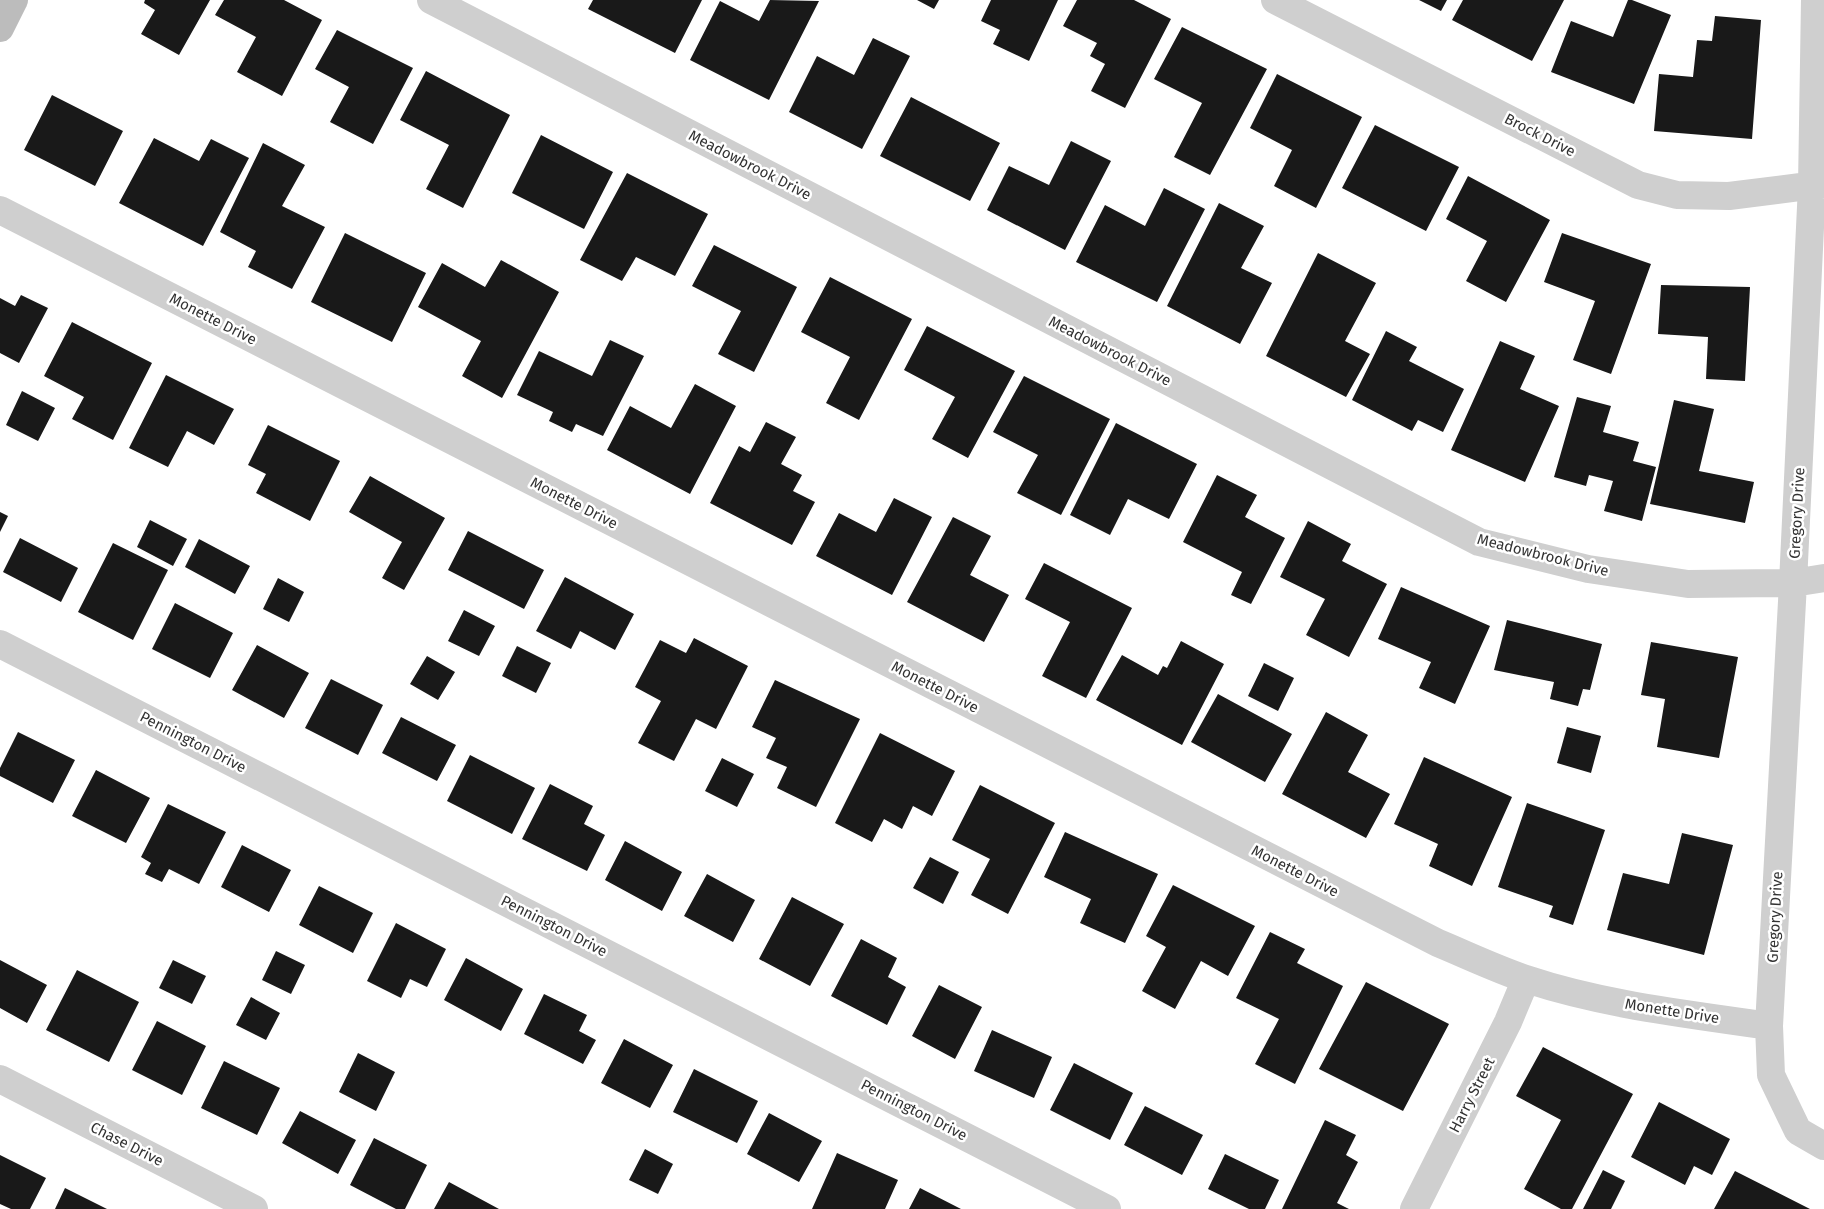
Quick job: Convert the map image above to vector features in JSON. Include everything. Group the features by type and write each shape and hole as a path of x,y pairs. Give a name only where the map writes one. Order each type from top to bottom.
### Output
{"main road":[{"path":"0,28 14,0"}],"street":[{"name":"Meadowbrook Drive","path":"431,0 1479,542 1588,569 1688,584 1794,583 1824,578"},
{"name":"Brock Drive","path":"1275,0 1638,185 1678,195 1729,196 1818,185"},
{"name":"Gregory Drive","path":"1769,1026 1818,185 1815,0"},
{"name":"Monette Drive","path":"0,210 1438,943 1526,979 1594,998 1769,1026"},
{"name":"Pennington Drive","path":"0,644 1107,1209"},
{"name":"Harry Street","path":"1414,1209 1508,1022 1526,979"},
{"path":"1769,1026 1771,1076 1798,1131 1824,1146"},
{"name":"Chase Drive","path":"0,1079 254,1209"}],"building":[{"path":"145,0 210,0 179,55 141,34 155,10 144,3"},
{"path":"224,0 284,0 322,20 282,96 237,72 256,37 215,15"},
{"path":"593,0 702,0 675,53 588,9"},
{"path":"770,0 819,1 769,100 690,60 720,1 759,21"},
{"path":"917,0 939,0 934,9"},
{"path":"991,0 1058,0 1029,61 993,44 1000,30 981,21"},
{"path":"1077,0 1134,0 1171,19 1125,108 1091,91 1105,64 1090,56 1097,43 1063,26"},
{"path":"1419,0 1447,0 1441,11"},
{"path":"1463,0 1564,0 1532,61 1452,20"},
{"path":"1628,0 1671,15 1634,104 1551,72 1571,21 1613,37"},
{"path":"1715,16 1761,20 1752,139 1654,131 1659,74 1693,77 1697,40 1712,41"},
{"path":"1182,27 1267,69 1210,175 1174,157 1202,103 1154,79"},
{"path":"337,30 413,68 373,144 330,122 349,87 315,69"},
{"path":"873,38 910,56 862,149 789,112 817,56 854,75"},
{"path":"426,71 510,115 463,208 426,189 449,145 400,120"},
{"path":"1277,74 1362,117 1316,208 1274,186 1292,150 1250,128"},
{"path":"52,95 123,131 95,186 24,150"},
{"path":"911,97 1000,143 970,201 880,156"},
{"path":"1375,125 1459,167 1426,231 1342,188"},
{"path":"541,135 613,172 584,229 512,193"},
{"path":"154,138 199,161 211,139 249,158 203,246 119,203"},
{"path":"1071,141 1111,161 1065,250 987,210 1009,166 1049,185"},
{"path":"263,143 305,165 282,206 325,227 292,289 248,267 256,251 220,232"},
{"path":"627,173 708,214 675,276 636,257 622,281 580,260"},
{"path":"1468,176 1550,220 1506,302 1466,281 1487,241 1446,219"},
{"path":"1164,188 1205,209 1157,302 1076,262 1105,205 1145,226"},
{"path":"1219,203 1264,226 1241,268 1272,283 1240,344 1167,306"},
{"path":"345,233 426,273 392,342 311,302"},
{"path":"1562,233 1651,264 1611,374 1573,360 1595,301 1544,282"},
{"path":"714,245 797,287 754,372 718,354 741,311 692,286"},
{"path":"1318,253 1376,283 1345,341 1370,354 1346,397 1266,356"},
{"path":"501,260 559,292 502,398 462,376 481,341 418,307 442,263 485,287"},
{"path":"830,277 912,319 859,420 826,403 850,357 801,332"},
{"path":"1661,285 1750,287 1745,381 1706,379 1708,337 1658,334"},
{"path":"21,295 48,308 19,363 0,353 0,298 15,306"},
{"path":"72,322 152,363 113,440 72,419 84,397 44,376"},
{"path":"927,326 1015,371 968,458 932,439 955,397 904,370"},
{"path":"1386,331 1417,347 1409,361 1464,389 1443,432 1418,420 1412,431 1352,400"},
{"path":"610,340 644,356 603,436 576,424 572,432 549,421 553,412 517,395 539,351 592,376"},
{"path":"1500,341 1535,356 1520,389 1559,406 1525,482 1451,450"},
{"path":"166,375 234,409 214,445 187,431 168,467 129,448"},
{"path":"1024,376 1110,419 1061,515 1017,493 1038,455 993,432"},
{"path":"695,384 736,406 690,494 607,450 630,406 671,428"},
{"path":"22,391 55,408 38,441 6,425"},
{"path":"1577,397 1611,406 1603,432 1639,442 1633,461 1656,467 1642,521 1604,511 1613,481 1589,475 1586,486 1554,477"},
{"path":"1674,400 1714,409 1699,471 1754,482 1745,523 1650,504"},
{"path":"766,422 796,437 781,464 802,475 793,491 815,502 792,545 710,503 739,446 750,452"},
{"path":"1116,423 1197,464 1169,519 1128,499 1110,535 1070,515"},
{"path":"268,425 340,461 310,521 256,493 266,474 248,465"},
{"path":"1217,475 1257,495 1245,517 1285,538 1251,604 1231,595 1242,572 1183,542"},
{"path":"370,476 445,518 404,590 382,578 402,542 349,512"},
{"path":"894,498 932,517 892,595 816,556 839,513 876,532"},
{"path":"0,512 8,516 0,532"},
{"path":"953,517 991,536 970,575 1009,595 984,642 907,602"},
{"path":"150,520 187,539 173,566 137,547"},
{"path":"1308,521 1351,544 1342,561 1387,584 1349,657 1306,635 1325,599 1280,577"},
{"path":"468,531 544,570 524,609 448,570"},
{"path":"20,538 78,568 61,602 3,572"},
{"path":"199,539 250,566 235,594 185,567"},
{"path":"113,543 168,570 133,640 78,612"},
{"path":"1044,563 1132,608 1086,698 1042,676 1070,622 1025,599"},
{"path":"565,577 634,614 615,650 580,631 571,649 536,631"},
{"path":"278,578 304,592 289,622 263,609"},
{"path":"1401,587 1490,626 1455,704 1419,688 1431,662 1378,639"},
{"path":"175,603 233,633 210,678 152,649"},
{"path":"464,610 495,626 479,656 448,641"},
{"path":"1507,620 1602,644 1590,690 1583,689 1578,706 1550,699 1554,682 1494,670"},
{"path":"694,638 748,666 716,729 696,719 674,761 638,743 661,701 635,687 660,640 686,653"},
{"path":"1181,641 1224,664 1182,745 1096,700 1122,655 1158,675 1163,666 1167,668"},
{"path":"1651,642 1738,657 1719,758 1657,747 1665,699 1641,695"},
{"path":"257,645 309,673 284,718 232,690"},
{"path":"517,646 551,663 536,693 502,676"},
{"path":"427,656 455,672 438,700 410,684"},
{"path":"1264,663 1294,678 1278,711 1248,696"},
{"path":"331,679 383,705 358,755 305,728"},
{"path":"775,680 860,719 816,807 777,788 787,767 766,758 776,738 752,727"},
{"path":"1218,694 1292,734 1265,782 1191,742"},
{"path":"1326,712 1368,735 1348,772 1390,794 1366,838 1282,794"},
{"path":"401,717 456,745 437,781 382,753"},
{"path":"1567,727 1601,736 1591,773 1557,763"},
{"path":"18,732 75,760 53,803 0,776 0,768"},
{"path":"880,733 955,771 932,816 913,806 902,829 884,819 872,842 835,823"},
{"path":"470,755 535,788 512,834 447,801"},
{"path":"1424,757 1512,797 1472,886 1429,866 1438,844 1394,824"},
{"path":"722,758 754,774 737,807 705,791"},
{"path":"96,770 150,798 126,843 72,816"},
{"path":"550,784 593,806 584,824 605,835 587,871 522,839"},
{"path":"980,785 1055,823 1008,914 971,895 990,859 952,840"},
{"path":"1527,803 1605,830 1573,925 1549,917 1553,906 1498,887"},
{"path":"168,804 226,832 199,884 169,869 162,882 145,874 151,863 141,857"},
{"path":"1065,832 1158,874 1125,943 1080,923 1091,899 1044,877"},
{"path":"1682,833 1733,845 1704,955 1607,930 1623,873 1669,884"},
{"path":"625,841 682,872 662,911 605,880"},
{"path":"242,845 291,870 269,912 221,887"},
{"path":"930,857 959,872 943,904 913,888"},
{"path":"707,874 755,900 733,942 684,916"},
{"path":"1173,885 1255,926 1228,976 1201,961 1175,1009 1142,991 1166,947 1146,936"},
{"path":"319,886 373,913 353,953 299,925"},
{"path":"792,897 844,924 810,986 759,959"},
{"path":"396,923 446,949 427,987 410,979 401,998 367,981"},
{"path":"1270,932 1305,949 1297,963 1343,986 1295,1084 1255,1064 1279,1019 1236,998"},
{"path":"861,939 897,958 888,977 906,987 887,1025 831,996"},
{"path":"276,951 305,965 291,994 262,980"},
{"path":"466,958 523,989 501,1031 444,1000"},
{"path":"0,960 47,985 27,1023 0,1008"},
{"path":"173,960 206,976 192,1004 159,988"},
{"path":"77,970 139,1002 109,1062 46,1030"},
{"path":"1366,982 1449,1024 1403,1111 1319,1069"},
{"path":"939,985 982,1007 955,1059 912,1036"},
{"path":"544,994 587,1015 579,1031 596,1040 583,1064 524,1034"},
{"path":"251,997 280,1013 266,1040 236,1025"},
{"path":"157,1021 206,1046 182,1095 132,1070"},
{"path":"992,1030 1052,1057 1034,1098 974,1071"},
{"path":"624,1039 673,1065 650,1108 601,1083"},
{"path":"1543,1047 1633,1094 1572,1209 1561,1209 1524,1189 1561,1120 1516,1096"},
{"path":"358,1053 395,1072 376,1111 339,1092"},
{"path":"224,1061 280,1088 257,1135 201,1108"},
{"path":"1074,1063 1133,1093 1110,1140 1050,1110"},
{"path":"694,1069 758,1101 737,1143 673,1112"},
{"path":"1659,1102 1730,1139 1712,1175 1694,1166 1685,1185 1631,1157"},
{"path":"1145,1106 1203,1135 1182,1175 1124,1145"},
{"path":"300,1111 356,1140 338,1174 282,1143"},
{"path":"769,1113 822,1141 799,1182 747,1154"},
{"path":"1325,1120 1356,1135 1346,1155 1358,1162 1337,1203 1349,1209 1282,1209"},
{"path":"374,1138 427,1165 405,1209 396,1209 350,1185"},
{"path":"645,1149 673,1164 658,1194 629,1180"},
{"path":"837,1153 898,1180 885,1209 812,1209"},
{"path":"1225,1154 1279,1180 1265,1209 1249,1209 1208,1189"},
{"path":"0,1155 46,1178 30,1209 11,1209 0,1204"},
{"path":"1603,1170 1625,1181 1611,1209 1583,1209"},
{"path":"1735,1171 1810,1209 1714,1209"},
{"path":"449,1182 499,1209 434,1209"},
{"path":"65,1188 107,1209 55,1209"},
{"path":"920,1188 961,1209 909,1209"}]}
